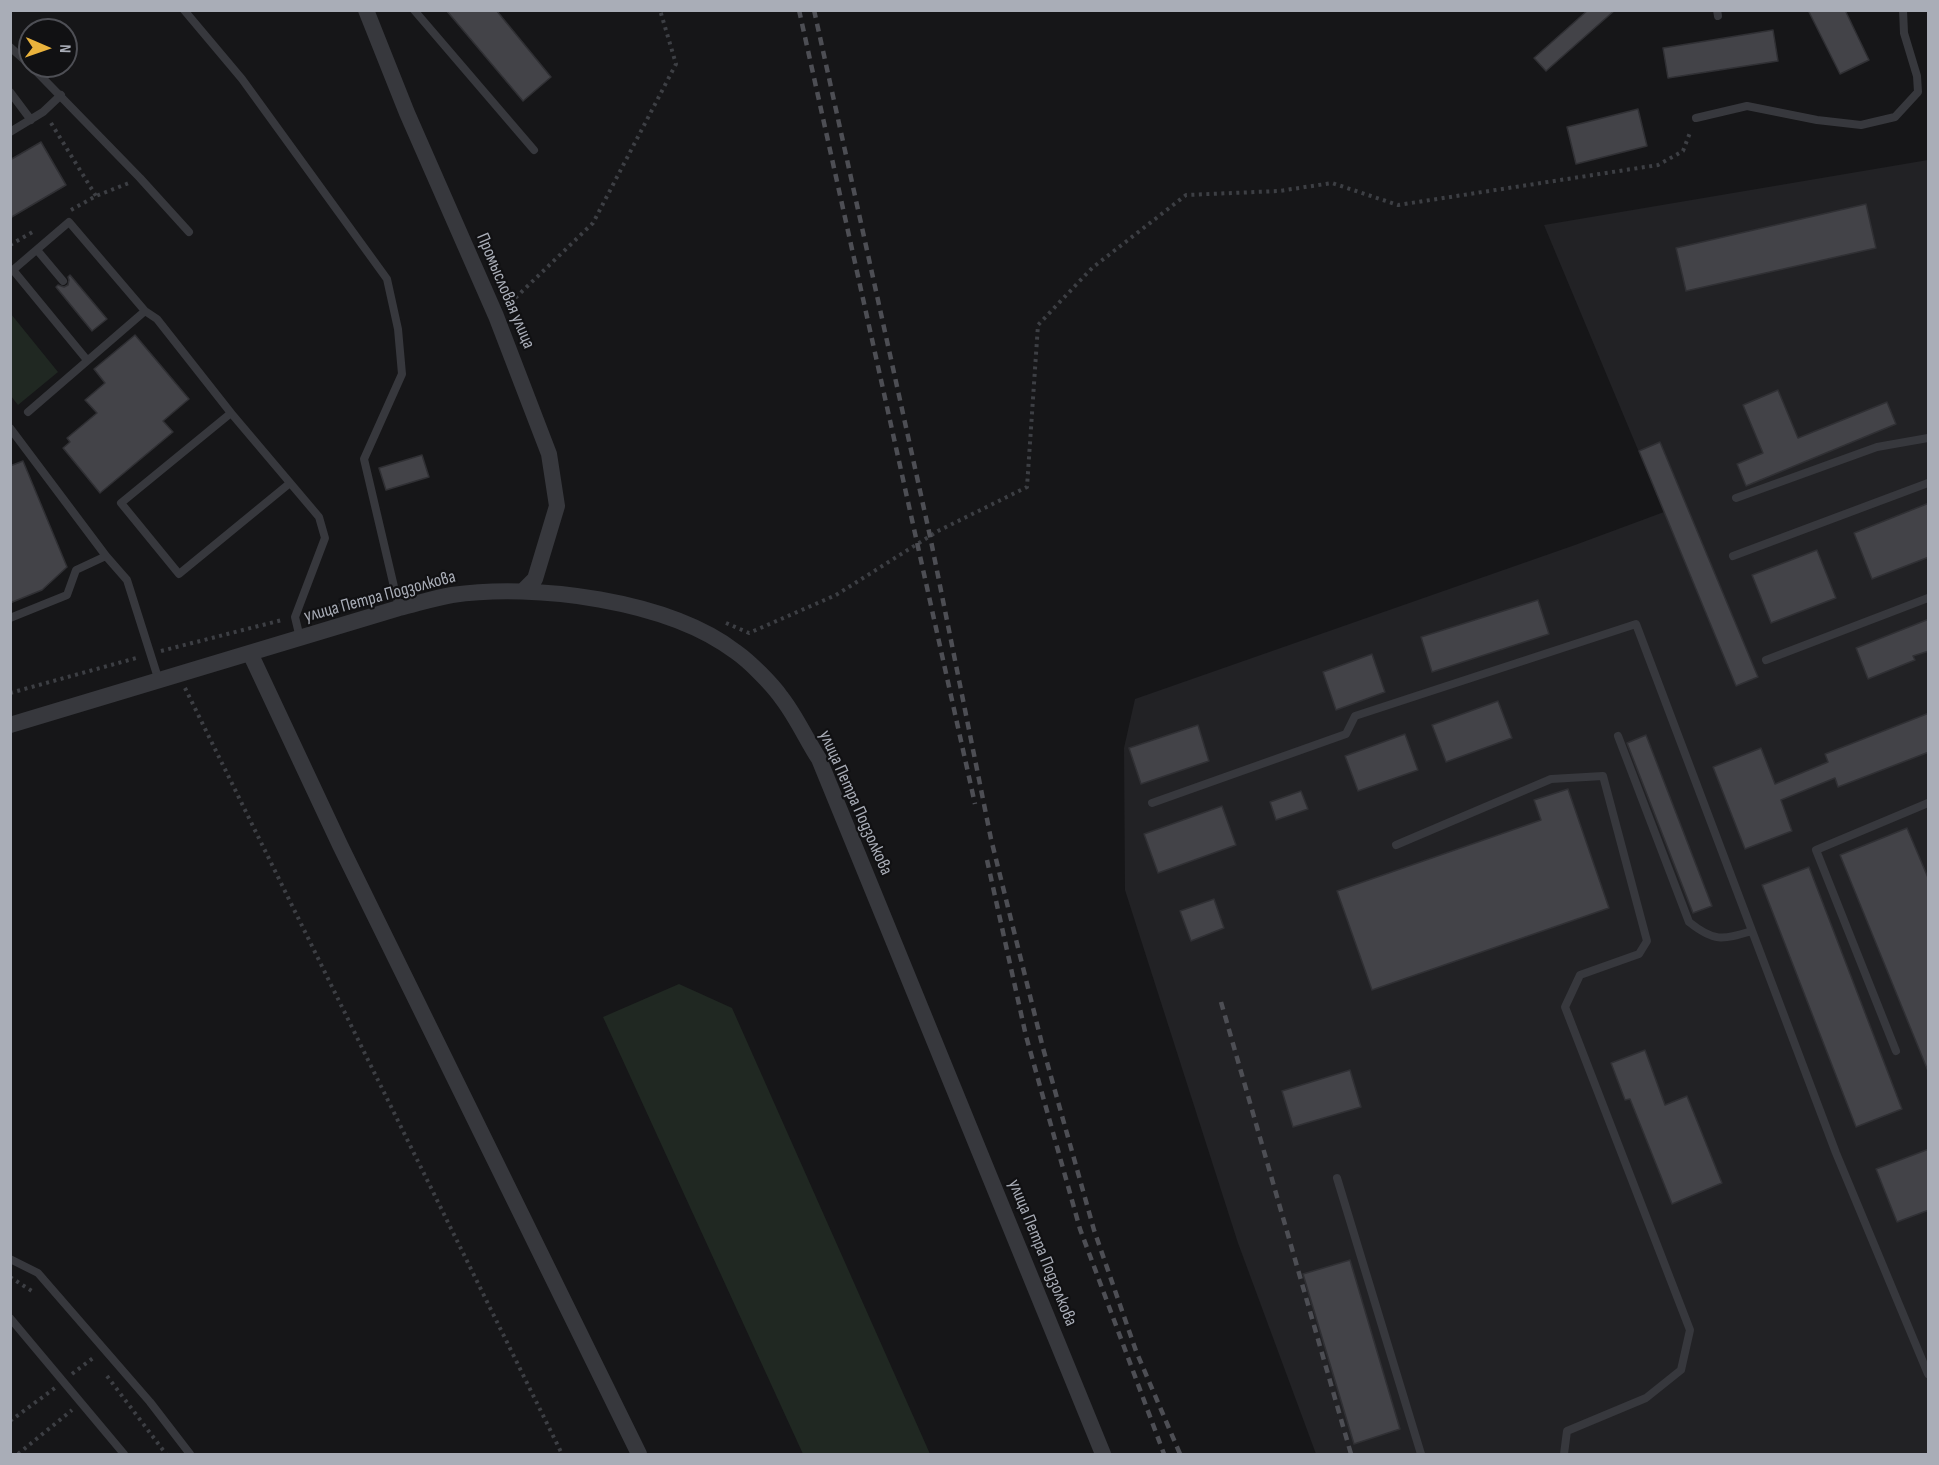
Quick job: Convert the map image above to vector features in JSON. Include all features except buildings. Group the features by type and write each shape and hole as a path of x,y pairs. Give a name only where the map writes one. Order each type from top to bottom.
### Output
{"street":[{"name":"Промысловая улица","path":"366,10 407,113 496,315 549,454 557,506 535,579 523,591"},
{"name":"улица Петра Подзолкова","path":"10,725 399,608 450,595 523,591 610,601 679,621 715,637 738,653 781,696 819,759 1103,1455"},
{"path":"250,653 345,854 639,1455"}],"lane":[{"path":"184,10 243,79 387,279 398,329 402,374 364,459 399,608"},
{"path":"414,10 534,150"},
{"path":"1696,118 1747,106 1817,120 1862,125 1895,117 1918,92 1917,76 1904,33 1903,10"},
{"path":"43,78 189,232"},
{"path":"10,92 31,120"},
{"path":"10,132 44,112 61,95"},
{"path":"87,360 13,270 69,222 146,311 157,319 231,413 319,517 325,538 295,617 300,638"},
{"path":"37,250 63,281"},
{"path":"28,412 146,311"},
{"path":"231,413 121,503 179,574 290,483"},
{"path":"10,428 106,556 127,580 159,681"},
{"path":"1736,498 1877,447 1929,438"},
{"path":"1733,556 1929,483"},
{"path":"10,618 67,595 76,570 106,556"},
{"path":"1766,660 1929,598"},
{"path":"1152,803 1346,734 1355,716 1636,624 1836,1153 1929,1374"},
{"path":"1618,736 1689,922 1706,935 1729,938 1752,931"},
{"path":"1396,844 1551,779 1603,776 1647,941 1640,954 1580,975 1565,1006 1690,1330 1681,1370 1646,1398 1567,1431 1564,1455"},
{"path":"1896,1051 1816,850 1929,803"},
{"path":"1337,1178 1421,1455"},
{"path":"10,1259 39,1273 135,1383 190,1455"},
{"path":"10,1318 124,1455"}],"path":[{"path":"496,315 593,223 676,64 660,10"},
{"path":"44,112 96,196"},
{"path":"749,633 836,596 938,531 1027,487 1038,325 1092,268 1186,195 1279,190 1332,183 1398,205 1540,184 1658,165 1683,151 1696,118"},
{"path":"178,674 561,1455"},
{"path":"10,1277 35,1292 42,1300"},
{"path":"86,1349 100,1366"},
{"path":"106,1375 166,1455"},
{"path":"18,1455 82,1402"}],"shaded area":[{"path":"1928,160 1928,1454 1316,1454 1238,1243 1125,890 1124,748 1135,699 1664,512 1544,225"},
{"path":"11,314 58,372 18,405 11,396"},
{"path":"679,984 732,1008 930,1454 803,1454 603,1017"}],"railway":[{"path":"799,10 975,804"},
{"path":"814,10 930,536 991,839 1043,1048 1094,1230 1136,1351 1180,1454"},
{"path":"987,860 1026,1036 1080,1229 1164,1454"},
{"path":"1221,1002 1351,1454"}]}
